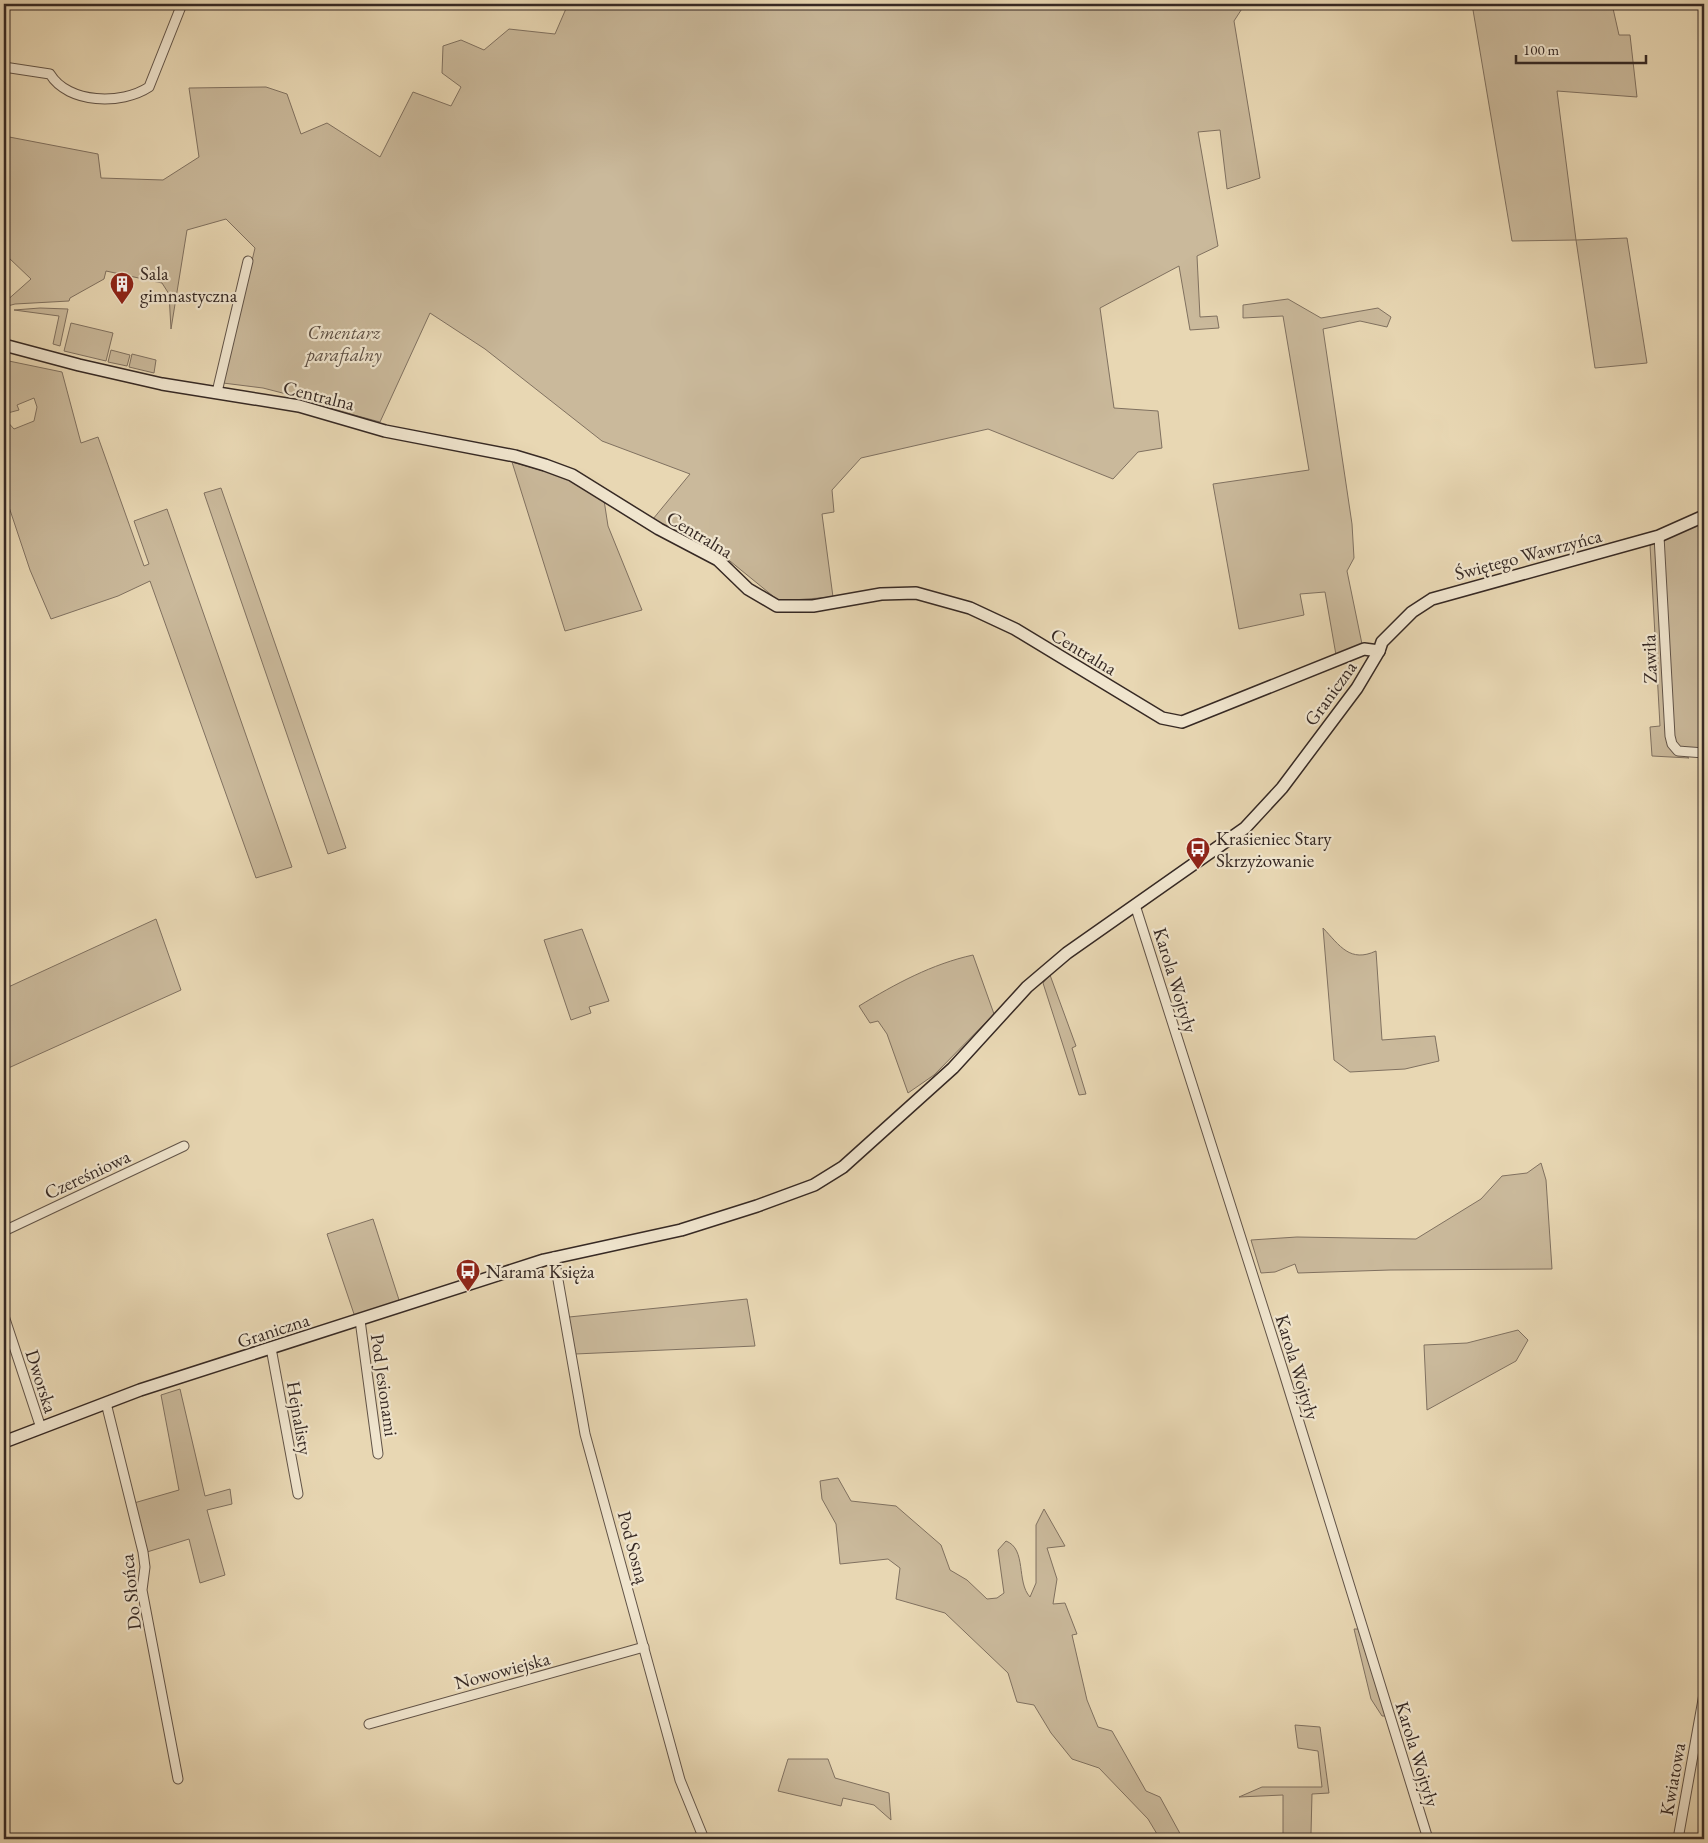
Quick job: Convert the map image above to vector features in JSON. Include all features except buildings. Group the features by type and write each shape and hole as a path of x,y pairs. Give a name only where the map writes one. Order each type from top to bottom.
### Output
{"street":[{"path":"4,67 50,74 54,82 68,93 115,100 138,94 149,86 182,4"},
{"path":"217,392 248,261"},
{"name":"Centralna","path":"4,345 78,365 162,384 299,406 386,431 515,456 545,465 572,475 659,529 718,560 748,589 777,606 813,606 881,594 916,593 970,608 1015,629 1162,718 1182,722 1364,649 1379,651"},
{"name":"Świętego Wawrzyńca","path":"1379,651 1382,642 1412,612 1432,599 1659,536 1704,516"},
{"name":"Zawiła","path":"1659,536 1670,736 1672,744 1678,751 1704,753"},
{"name":"Graniczna","path":"4,1442 106,1403 271,1348 554,1258 681,1230 757,1206 814,1185 843,1167 953,1068 1027,987 1067,953 1245,828 1282,788 1357,688 1379,651"},
{"name":"Karola Wojtyły","path":"1136,904 1428,1839"},
{"name":"Czereśniowa","path":"4,1231 184,1146"},
{"name":"Pod Sosną","path":"554,1258 586,1434 680,1780 704,1839"},
{"name":"Dworska","path":"4,1316 41,1428"},
{"name":"Pod Jesionami","path":"360,1320 378,1454"},
{"name":"Hejnalisty","path":"271,1348 298,1494"},
{"name":"Do Słońca","path":"106,1403 143,1552 145,1567 142,1590 178,1779"},
{"name":"Nowowiejska","path":"369,1724 644,1647"},
{"name":"Kwiatowa","path":"1678,1839 1704,1694"}],"green space":[{"name":"Cmentarz parafialny","path":"568,4 1245,4 1234,21 1260,178 1227,189 1220,130 1198,132 1218,246 1197,256 1200,317 1217,316 1219,328 1190,330 1179,266 1100,308 1114,408 1158,411 1162,448 1138,452 1113,479 988,429 861,458 832,490 834,512 822,514 833,597 779,601 725,557 653,519 690,474 602,441 485,349 430,313 380,422 263,388 223,383 255,248 226,219 187,230 171,329 169,294 162,283 106,271 104,279 70,298 69,301 15,304 4,307 4,303 31,279 9,258 4,265 4,136 98,154 101,178 163,180 199,157 189,88 266,87 287,94 301,134 327,123 380,157 413,92 451,106 461,87 442,73 443,46 461,40 484,50 509,29 555,34"},
{"path":"1472,4 1612,4 1619,35 1630,35 1637,97 1557,91 1576,240 1512,241"},
{"path":"1627,238 1647,363 1595,368 1576,240"},
{"path":"1288,299 1321,318 1378,308 1391,317 1387,327 1360,321 1323,329 1352,524 1354,558 1347,571 1362,644 1336,655 1325,592 1300,594 1304,615 1239,629 1213,484 1309,470 1283,316 1243,318 1243,305"},
{"path":"40,308 68,309 60,346 53,344 59,316 14,310"},
{"path":"71,323 113,333 106,361 64,351"},
{"path":"111,350 130,355 127,366 108,362"},
{"path":"132,354 156,360 154,373 129,367"},
{"path":"4,360 62,372 81,443 98,437 144,566 149,564 134,521 167,509 292,867 256,878 150,581 118,596 51,619 30,570 4,492 4,418 14,429 34,421 37,407 34,398 17,405 19,410 4,414"},
{"path":"512,462 565,477 604,500 608,526 642,610 565,631"},
{"path":"221,488 346,848 328,854 204,493"},
{"path":"1704,520 1704,751 1679,748 1671,736 1663,539"},
{"path":"1654,542 1658,545 1673,750 1689,758 1652,756 1650,727 1660,726 1650,545"},
{"path":"156,919 181,990 4,1070 4,989"},
{"path":"1323,928 1340,946 1352,954 1367,954 1376,951 1382,1040 1435,1036 1439,1061 1405,1069 1350,1072 1334,1060"},
{"path":"582,929 609,1001 589,1007 591,1013 571,1020 544,940"},
{"path":"973,955 994,1014 934,1075 908,1093 887,1034 878,1021 870,1023 859,1006 928,969"},
{"path":"1050,975 1076,1046 1072,1048 1086,1094 1079,1095 1043,983"},
{"path":"1541,1163 1546,1180 1552,1269 1390,1270 1298,1273 1295,1264 1275,1272 1261,1273 1251,1240 1297,1237 1416,1239 1481,1199 1502,1176 1527,1173"},
{"path":"373,1219 400,1303 355,1317 327,1234"},
{"path":"747,1299 755,1346 575,1354 569,1317"},
{"path":"1518,1330 1528,1340 1516,1361 1427,1410 1424,1345 1467,1343"},
{"path":"180,1389 205,1496 230,1489 232,1504 207,1510 225,1575 200,1583 189,1539 147,1552 134,1503 179,1490 161,1395"},
{"path":"838,1478 851,1501 896,1506 941,1545 950,1570 967,1580 987,1599 997,1598 1004,1593 998,1550 1006,1541 1017,1551 1023,1583 1030,1597 1036,1583 1036,1525 1044,1509 1065,1546 1047,1548 1057,1579 1053,1604 1065,1603 1077,1634 1072,1635 1087,1700 1098,1727 1112,1731 1146,1791 1160,1797 1183,1839 1160,1839 1148,1819 1099,1768 1072,1759 1051,1733 1034,1705 1017,1702 1008,1673 945,1613 896,1599 900,1568 888,1559 840,1564 836,1524 822,1499 820,1481"},
{"path":"1354,1629 1358,1629 1386,1716 1382,1716 1371,1699"},
{"path":"1295,1725 1320,1727 1329,1793 1312,1794 1311,1833 1308,1839 1283,1839 1283,1795 1239,1797 1262,1787 1322,1787 1318,1751 1298,1748"},
{"path":"788,1759 828,1759 835,1778 889,1793 891,1820 874,1805 843,1798 841,1806 778,1791"}],"place":[{"name":"Sala gimnastyczna","path":"122,305"},
{"name":"Krasieniec Stary Skrzyżowanie","path":"1198,870"},
{"name":"Narama Księża","path":"468,1292"}]}
